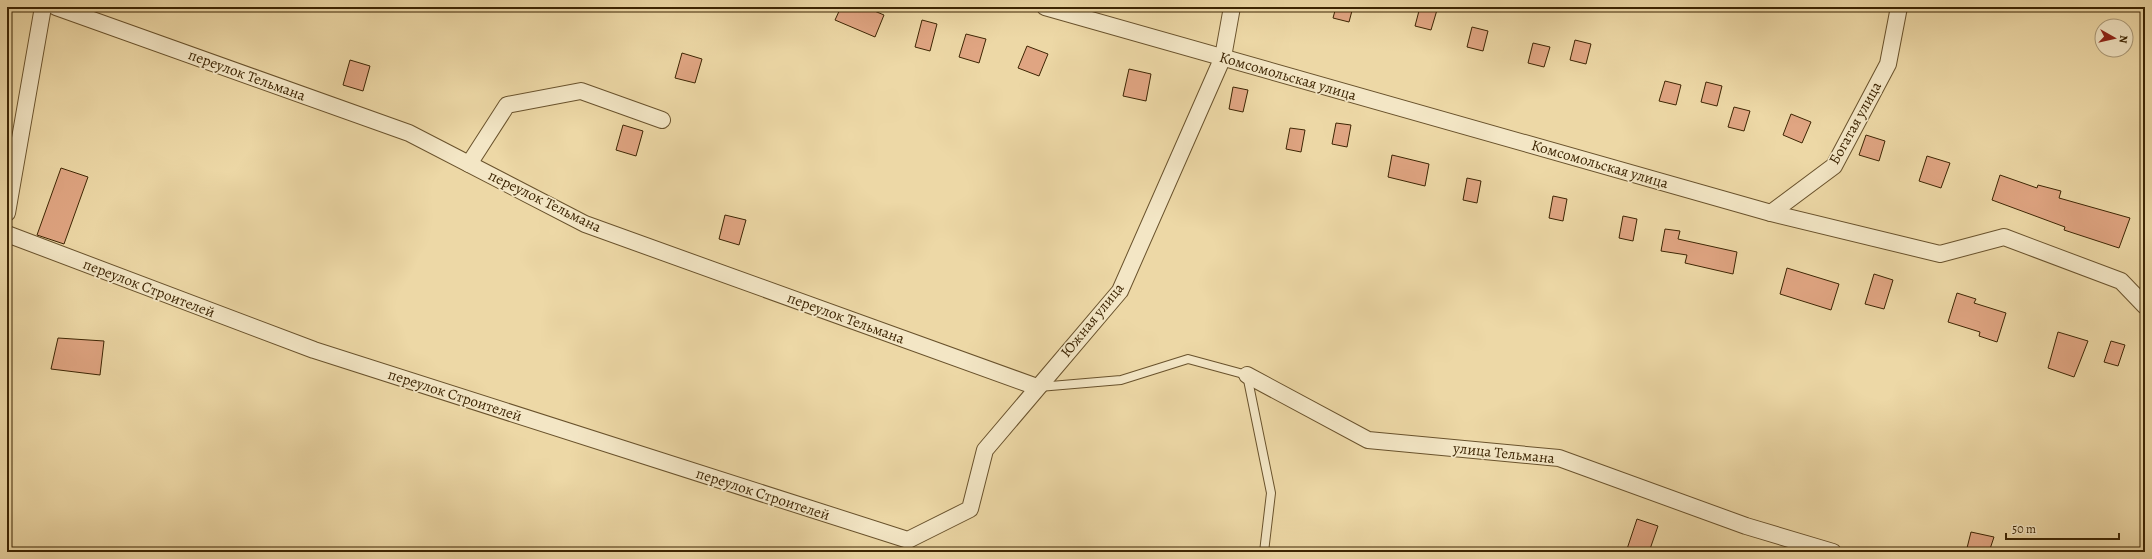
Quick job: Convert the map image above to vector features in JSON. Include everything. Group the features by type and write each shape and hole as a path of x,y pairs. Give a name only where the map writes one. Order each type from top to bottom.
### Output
{"street":[{"path":"7,213 42,7"},
{"name":"переулок Тельмана","path":"56,7 409,133 585,224 1037,388"},
{"name":"Комсомольская улица","path":"1045,7 1771,213 1940,254 2004,237 2121,281 2145,306"},
{"name":"Южная улица","path":"908,540 970,509 985,450 1120,291 1223,57 1232,7"},
{"name":"Богатая улица","path":"1771,213 1834,166 1888,64 1899,7"},
{"path":"469,164 507,105 581,91 662,120"},
{"name":"переулок Строителей","path":"7,234 314,350 908,540"},
{"name":"улица Тельмана","path":"1247,375 1368,440 1559,458 1746,526 1833,552"}],"lane":[{"path":"1037,388 1121,380 1188,360 1247,375 1270,494 1264,552"}],"building":[{"path":"841,7 865,7 884,15 875,37 835,20"},
{"path":"1336,7 1353,7 1349,22 1333,18"},
{"path":"1420,7 1437,10 1431,30 1415,26"},
{"path":"922,20 937,24 930,51 915,47"},
{"path":"1472,27 1488,31 1483,51 1467,47"},
{"path":"966,34 986,39 979,63 959,57"},
{"path":"1575,40 1591,44 1586,64 1570,60"},
{"path":"1533,43 1550,47 1544,67 1528,63"},
{"path":"1027,46 1048,54 1039,76 1018,68"},
{"path":"682,53 702,59 695,83 675,78"},
{"path":"350,60 370,66 363,91 343,85"},
{"path":"1129,69 1151,74 1146,101 1123,96"},
{"path":"1665,81 1681,85 1676,105 1659,101"},
{"path":"1706,82 1722,86 1717,106 1701,102"},
{"path":"1233,87 1248,90 1243,112 1229,109"},
{"path":"1734,107 1750,111 1744,131 1728,127"},
{"path":"1791,114 1811,122 1802,143 1783,135"},
{"path":"1336,123 1351,125 1347,147 1332,144"},
{"path":"623,125 643,131 636,156 616,150"},
{"path":"1290,128 1305,130 1301,152 1286,149"},
{"path":"1866,135 1885,141 1879,161 1859,155"},
{"path":"1392,155 1429,164 1425,186 1388,177"},
{"path":"1927,156 1950,163 1941,188 1919,181"},
{"path":"61,168 88,177 64,244 37,235"},
{"path":"2000,175 2037,188 2038,185 2061,191 2059,198 2130,218 2119,248 2064,230 2065,227 1992,200"},
{"path":"1467,178 1481,181 1477,203 1463,200"},
{"path":"1553,196 1567,199 1563,221 1549,218"},
{"path":"725,215 746,220 739,245 719,239"},
{"path":"1623,216 1637,219 1633,241 1619,238"},
{"path":"1665,229 1680,231 1678,239 1737,252 1733,274 1685,263 1687,255 1661,251"},
{"path":"1787,268 1839,284 1831,310 1780,294"},
{"path":"1874,274 1893,280 1884,309 1865,304"},
{"path":"1957,293 1976,299 1974,303 2006,313 1997,342 1979,336 1980,332 1948,322"},
{"path":"2058,332 2088,341 2074,377 2048,368"},
{"path":"58,338 104,341 100,375 51,369"},
{"path":"2111,341 2125,345 2118,366 2104,362"},
{"path":"1637,519 1658,526 1649,552 1626,552"},
{"path":"1971,532 1994,537 1989,552 1966,552"}]}
